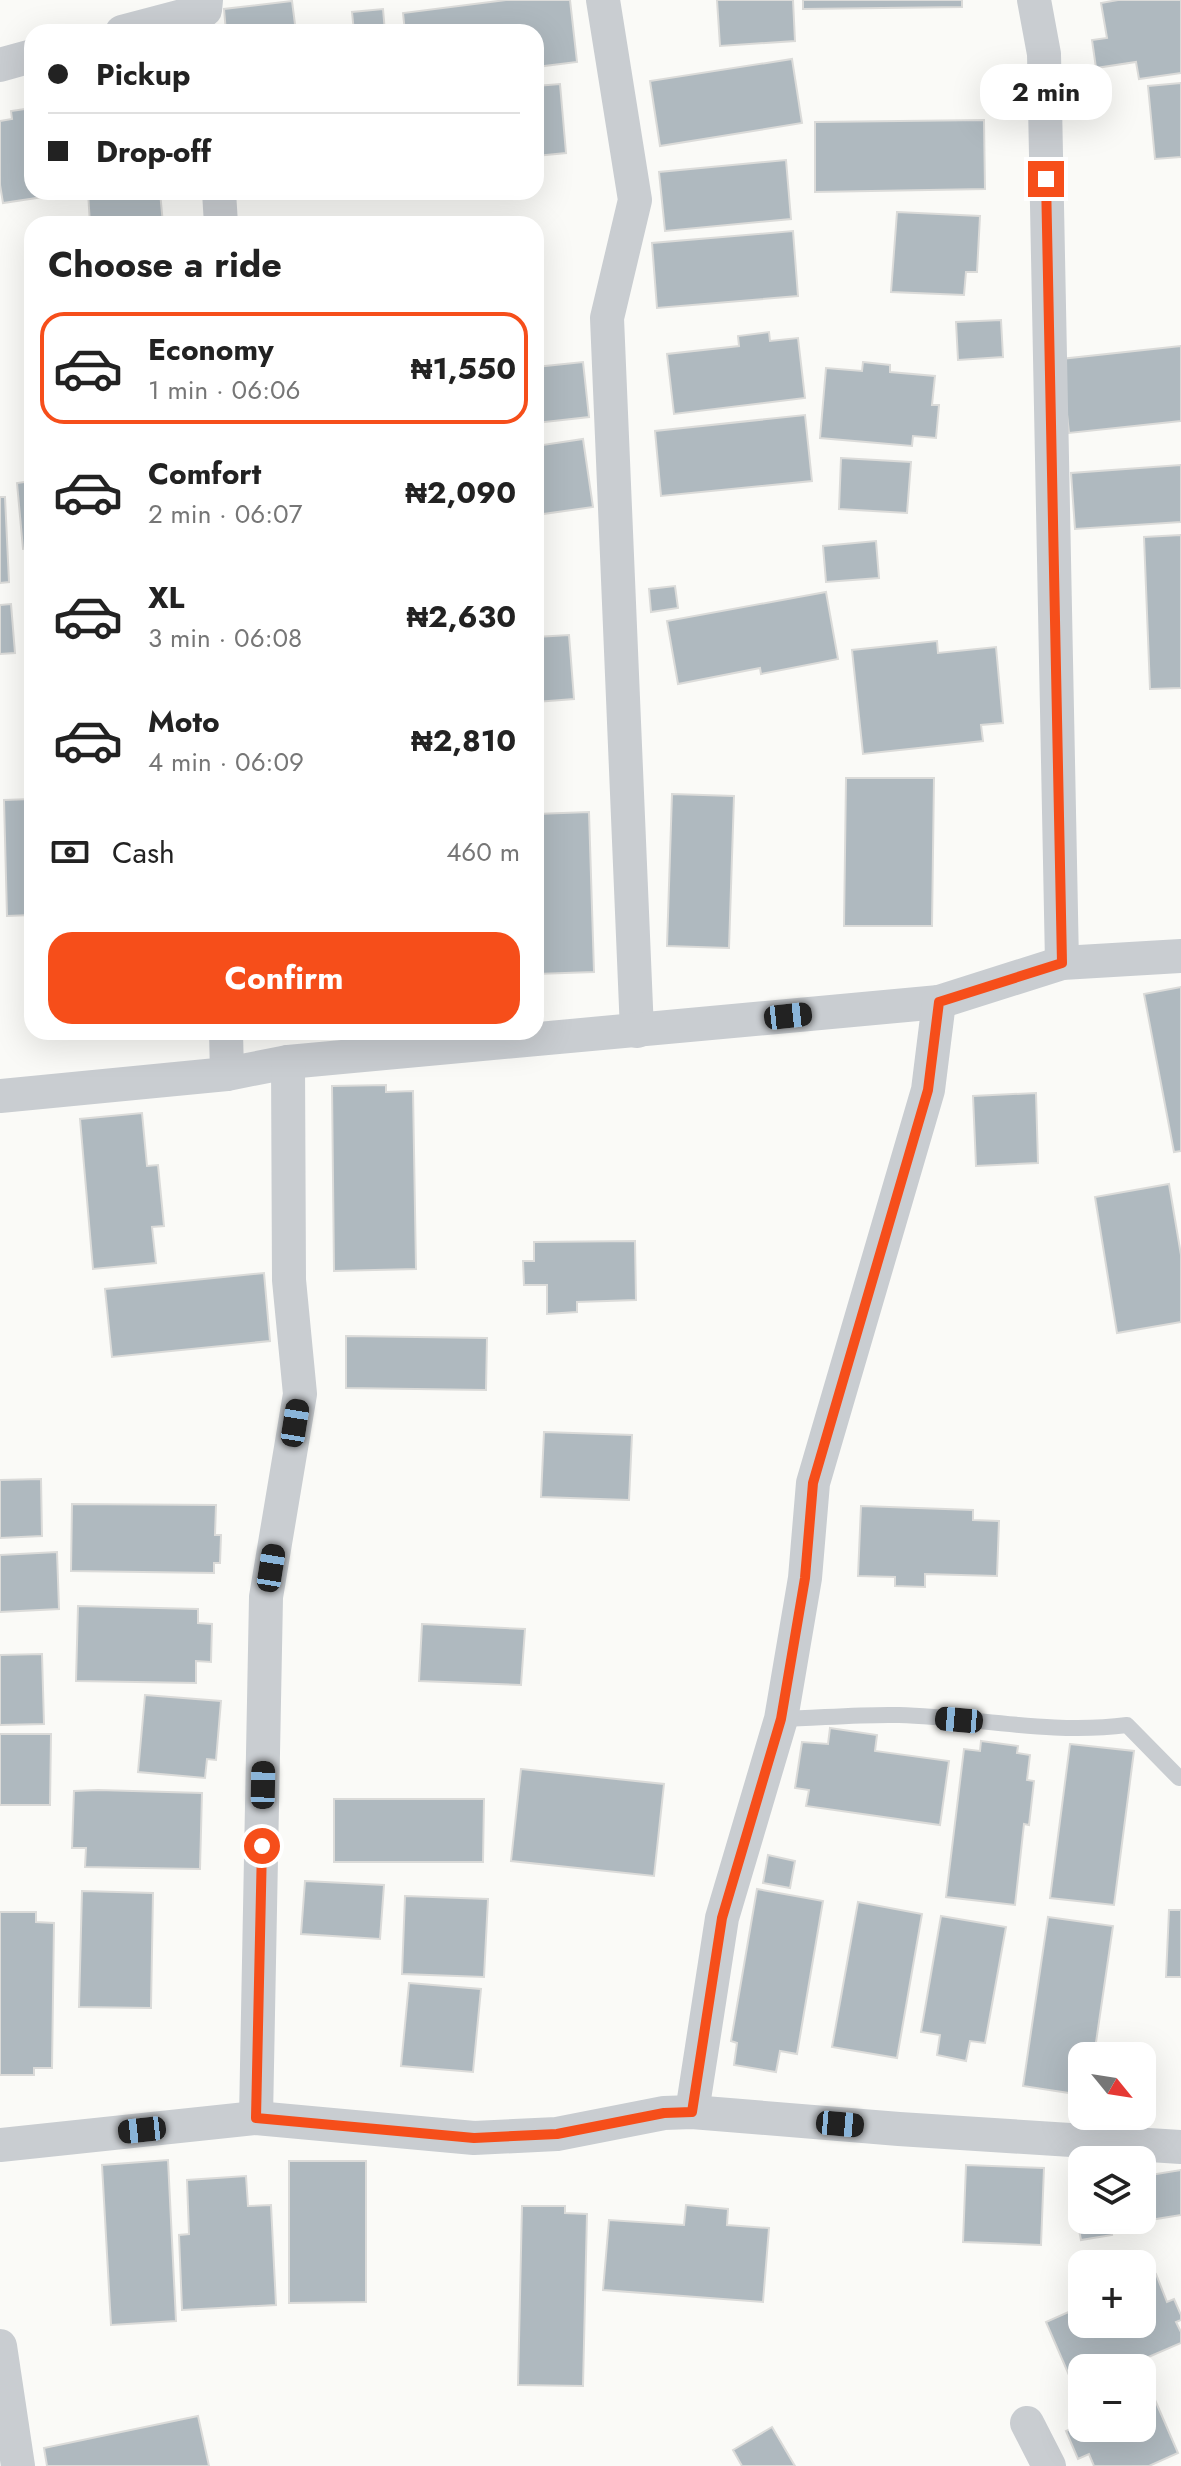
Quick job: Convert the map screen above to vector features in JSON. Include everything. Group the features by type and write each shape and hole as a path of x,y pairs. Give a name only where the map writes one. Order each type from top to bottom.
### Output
{"street":[{"path":"603,0 635,200 607,318 637,1031"},
{"path":"1034,0 1044,54 1062,963"},
{"path":"159,24 206,14"},
{"path":"0,65 24,58"},
{"path":"544,1039 939,1002 1062,963 1181,956"},
{"path":"692,2112 722,1918 781,1719 805,1578 813,1483 928,1090 939,1002"},
{"path":"226,1040 227,1074"},
{"path":"0,1096 227,1074 288,1062 536,1040"},
{"path":"256,2118 266,1597 300,1394 289,1280 288,1062"},
{"path":"0,2145 256,2118 474,2138 557,2134 664,2113 692,2112 1181,2147"},
{"path":"0,2346 18,2466"},
{"path":"1027,2423 1049,2466"}],"lane":[{"path":"781,1719 899,1715 1019,1726 1100,1728 1127,1725 1179,1778"}],"building":[{"path":"506,0 570,0 577,62 544,66 544,24 404,24 403,13"},
{"path":"717,0 793,0 795,41 720,46"},
{"path":"803,0 962,0 962,7 803,9"},
{"path":"1181,0 1181,73 1139,79 1136,62 1096,68 1092,40 1107,38 1101,3"},
{"path":"292,1 295,24 225,24 224,9"},
{"path":"383,9 384,24 353,24 352,12"},
{"path":"792,59 802,123 660,146 650,81"},
{"path":"1181,83 1181,157 1155,159 1148,86"},
{"path":"560,84 566,153 544,155 544,85"},
{"path":"24,109 24,200 3,203 0,121 12,119 11,111"},
{"path":"984,120 985,189 815,192 815,122"},
{"path":"786,160 791,219 665,231 659,172"},
{"path":"88,200 161,200 162,216 90,216"},
{"path":"897,212 980,216 977,272 966,272 964,295 891,292"},
{"path":"793,231 798,296 657,308 652,243"},
{"path":"1001,320 1003,357 958,360 956,322"},
{"path":"769,332 770,341 798,338 805,398 674,414 667,354 739,346 738,336"},
{"path":"1181,346 1181,421 1069,433 1061,359"},
{"path":"583,362 589,417 544,422 544,366"},
{"path":"863,362 890,365 890,372 935,376 932,405 939,405 936,438 913,436 912,446 820,438 826,368 862,371"},
{"path":"805,415 812,481 661,496 655,431"},
{"path":"583,439 593,507 544,514 544,445"},
{"path":"841,458 911,462 907,513 839,509"},
{"path":"1181,465 1181,522 1075,529 1071,473"},
{"path":"24,482 23,549 17,483"},
{"path":"0,497 5,497 9,582 0,583"},
{"path":"1181,535 1181,688 1150,689 1144,537"},
{"path":"876,541 879,578 826,582 823,546"},
{"path":"675,586 678,608 651,612 649,589"},
{"path":"826,592 838,659 761,674 760,668 678,684 667,621"},
{"path":"11,604 15,653 0,654 0,605"},
{"path":"569,635 574,699 544,701 544,637"},
{"path":"937,641 938,653 996,647 1003,723 981,725 983,741 863,754 852,650"},
{"path":"846,778 934,778 932,926 844,926"},
{"path":"672,794 734,796 729,948 667,946"},
{"path":"24,799 24,915 7,916 4,800"},
{"path":"589,812 594,972 544,974 544,814"},
{"path":"1181,987 1181,1151 1174,1152 1144,994"},
{"path":"386,1085 386,1092 413,1091 416,1269 334,1271 332,1086"},
{"path":"1036,1093 1038,1163 976,1166 973,1096"},
{"path":"142,1113 147,1166 158,1165 164,1226 152,1227 156,1263 93,1269 80,1119"},
{"path":"1169,1184 1181,1255 1181,1322 1117,1333 1095,1197"},
{"path":"635,1241 636,1300 577,1302 577,1312 547,1314 547,1285 524,1285 523,1261 534,1261 534,1242"},
{"path":"264,1273 270,1341 112,1357 105,1289"},
{"path":"346,1336 487,1338 486,1390 346,1388"},
{"path":"544,1432 632,1435 629,1500 541,1497"},
{"path":"41,1479 42,1536 0,1538 0,1480"},
{"path":"72,1504 216,1505 215,1535 221,1535 220,1563 214,1563 214,1573 71,1571"},
{"path":"861,1506 973,1510 973,1520 999,1521 997,1576 925,1574 925,1587 895,1586 895,1577 858,1576"},
{"path":"57,1552 59,1609 0,1612 0,1555"},
{"path":"78,1606 198,1609 198,1623 212,1624 211,1662 196,1661 196,1683 76,1681"},
{"path":"422,1624 525,1629 521,1685 419,1681"},
{"path":"42,1654 44,1724 0,1725 0,1655"},
{"path":"145,1695 221,1701 216,1760 207,1759 205,1778 138,1772"},
{"path":"830,1728 877,1735 875,1751 949,1761 940,1825 806,1806 809,1790 795,1788 802,1742 828,1744"},
{"path":"0,1734 51,1734 50,1805 0,1805"},
{"path":"981,1741 1018,1746 1017,1753 1030,1755 1027,1780 1034,1781 1029,1825 1024,1824 1015,1905 946,1897 964,1749 980,1751"},
{"path":"1070,1744 1134,1751 1114,1905 1050,1898"},
{"path":"521,1769 664,1784 654,1876 511,1861"},
{"path":"74,1791 202,1793 200,1869 85,1867 86,1848 72,1848"},
{"path":"334,1799 484,1799 483,1862 334,1862"},
{"path":"768,1855 795,1861 790,1888 763,1883"},
{"path":"305,1881 384,1885 380,1939 301,1934"},
{"path":"757,1889 823,1901 797,2054 780,2051 776,2072 734,2065 737,2043 731,2041"},
{"path":"82,1891 153,1893 151,2008 79,2007"},
{"path":"405,1896 488,1899 484,1977 402,1974"},
{"path":"858,1902 922,1914 897,2058 832,2047"},
{"path":"1169,1910 1181,1910 1181,1977 1166,1977"},
{"path":"0,1912 36,1912 36,1922 54,1923 52,2068 34,2068 34,2075 0,2075"},
{"path":"941,1916 1006,1927 985,2043 970,2041 966,2061 937,2055 940,2035 921,2032"},
{"path":"1048,1917 1113,1926 1096,2042 1068,2042 1068,2093 1023,2086"},
{"path":"409,1983 481,1989 473,2072 401,2066"},
{"path":"168,2160 176,2321 111,2325 102,2165"},
{"path":"289,2161 366,2161 366,2302 289,2303"},
{"path":"966,2165 1044,2168 1041,2245 963,2242"},
{"path":"1181,2170 1181,2215 1156,2219 1156,2174"},
{"path":"246,2176 248,2206 271,2205 276,2305 182,2310 179,2235 189,2234 187,2180"},
{"path":"686,2205 728,2209 727,2225 769,2228 763,2302 603,2290 609,2220 684,2225"},
{"path":"522,2206 565,2206 565,2213 587,2214 583,2386 518,2385"},
{"path":"1080,2234 1112,2235 1081,2240"},
{"path":"1156,2274 1167,2302 1174,2299 1181,2315 1181,2320 1176,2322 1181,2332 1181,2343 1155,2354 1068,2354 1068,2373 1046,2322 1068,2312 1068,2338 1156,2338"},
{"path":"1156,2402 1178,2453 1149,2466 1094,2466 1089,2454 1078,2459 1071,2442 1156,2442"},
{"path":"198,2416 209,2466 47,2466 44,2448"},
{"path":"772,2427 795,2466 742,2466 733,2450"}],"route":[{"path":"262,1846 256,2118 474,2138 557,2134 664,2113 692,2112 722,1918 781,1719 805,1578 813,1483 928,1090 939,1002 1062,963 1046,179"}]}
